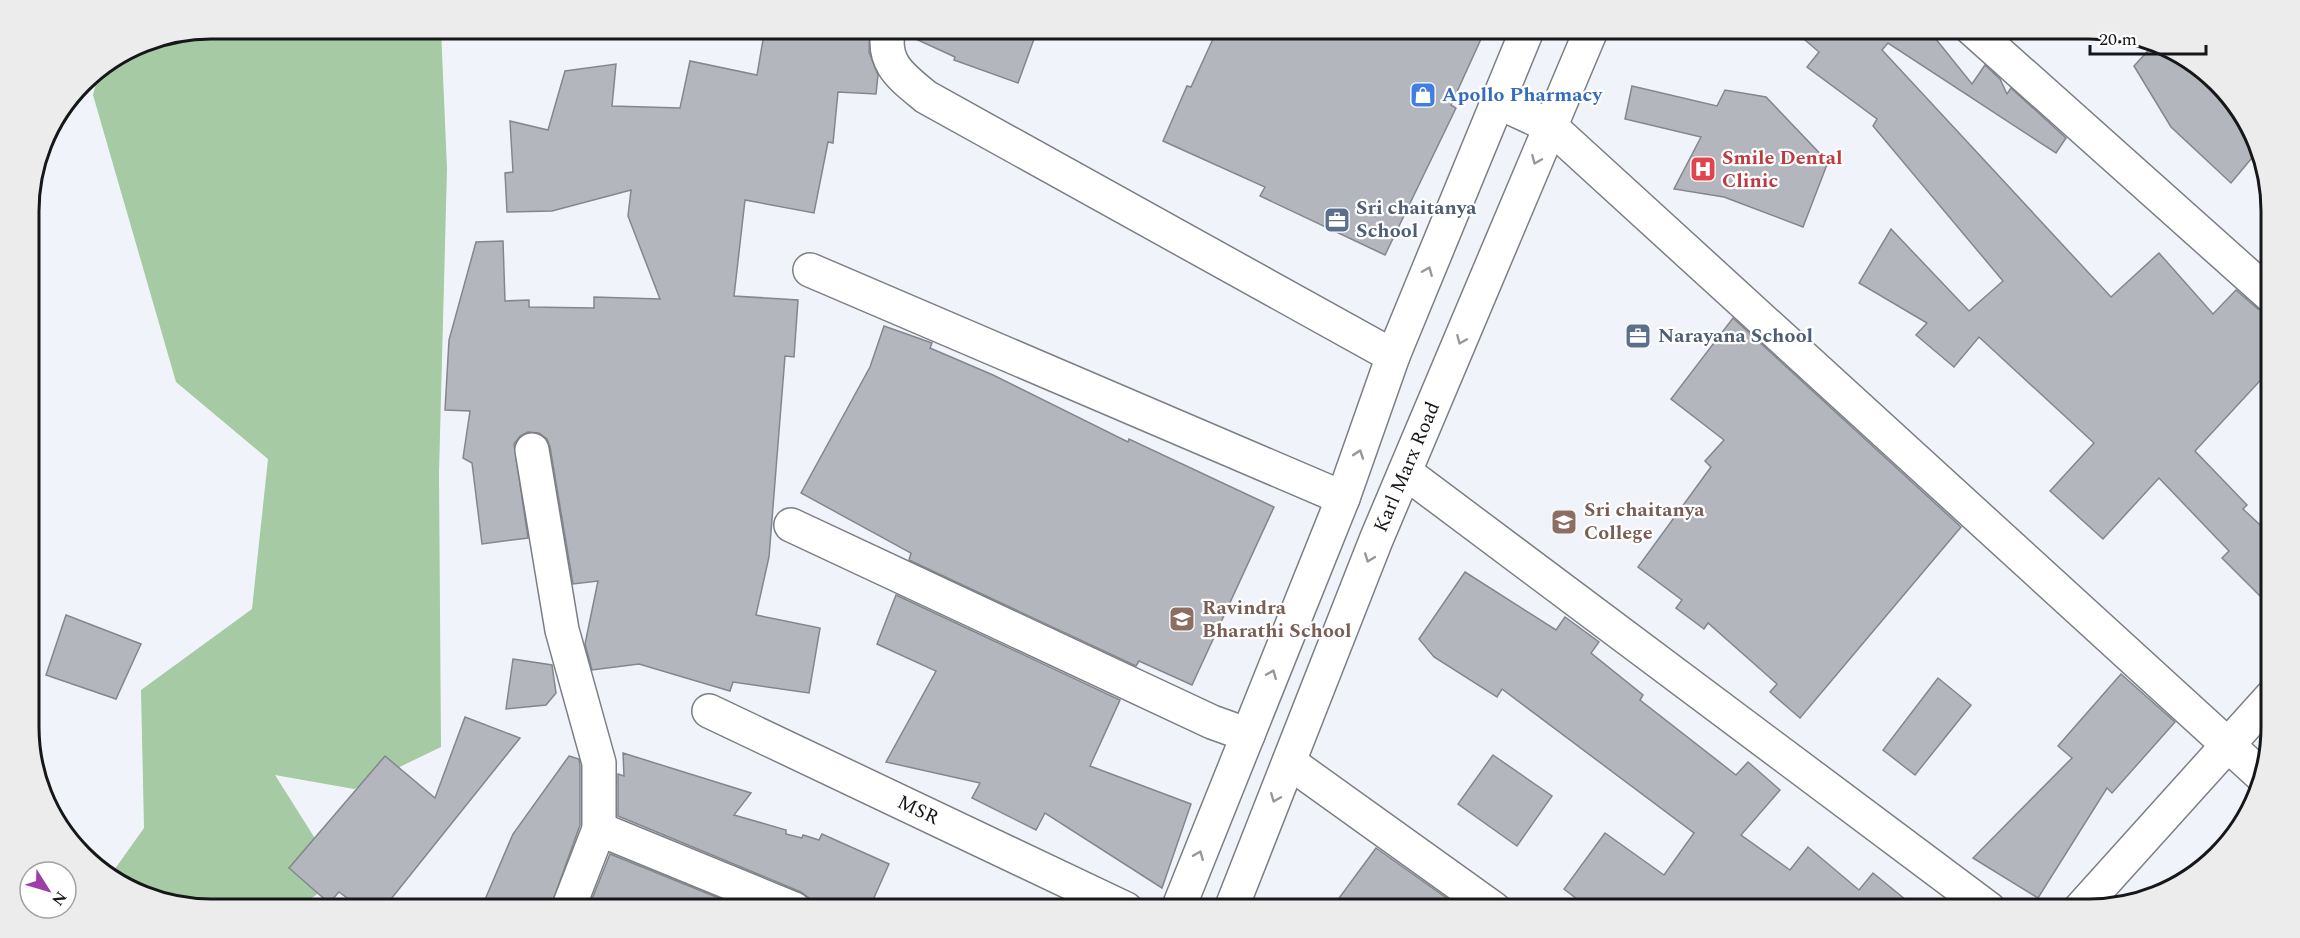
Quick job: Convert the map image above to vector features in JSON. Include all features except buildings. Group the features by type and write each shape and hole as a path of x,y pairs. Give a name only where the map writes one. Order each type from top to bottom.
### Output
{"street":[{"path":"887,39 894,70 926,97 1393,356"},
{"path":"1182,899 1343,498 1393,356 1524,39"},
{"name":"Karl Marx Road","path":"1235,899 1405,472 1587,39"},
{"path":"1983,39 2261,287"},
{"path":"1498,102 1550,126 2255,770"},
{"path":"810,270 1343,498"},
{"path":"532,450 562,630 599,763 599,829 572,899"},
{"path":"1405,472 1976,899"},
{"path":"791,525 1212,722 1248,735"},
{"path":"2089,899 2261,708"},
{"name":"MSR","path":"709,711 1105,899"},
{"path":"1289,762 1480,899"},
{"path":"599,829 770,899"}],"green space":[{"path":"441,39 447,169 439,473 441,747 354,789 275,775 340,878 310,899 200,899 177,896 156,890 114,870 144,828 141,690 252,609 268,459 176,382 93,95 96,84 125,62 156,48 189,40"}],"place":[{"name":"Apollo Pharmacy","path":"1423,95"},
{"name":"Smile Dental Clinic","path":"1703,169"},
{"name":"Sri chaitanya School","path":"1337,220"},
{"name":"Narayana School","path":"1638,336"},
{"name":"Sri chaitanya College","path":"1564,522"},
{"name":"Ravindra Bharathi School","path":"1182,619"}]}
